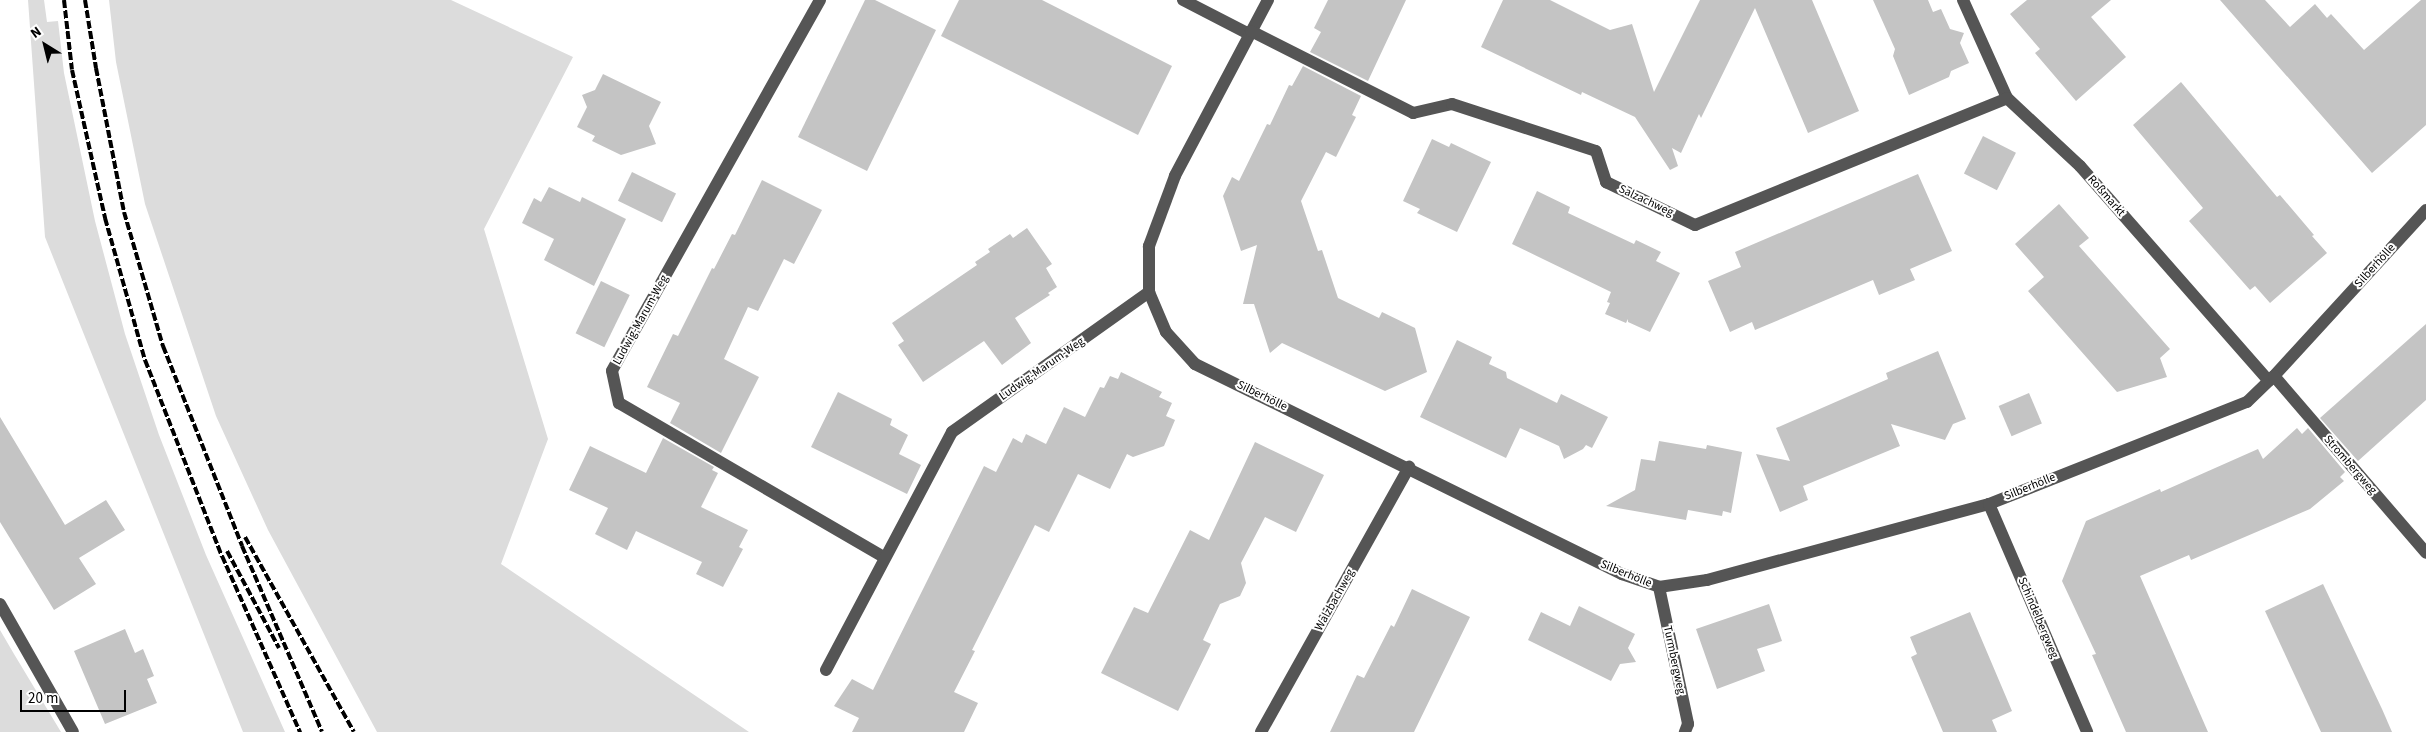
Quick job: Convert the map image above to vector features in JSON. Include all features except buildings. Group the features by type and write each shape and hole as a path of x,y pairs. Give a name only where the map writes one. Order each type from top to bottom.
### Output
{"street":[{"name":"Ludwig-Marum-Weg","path":"820,0 612,372 619,403 884,557"},
{"path":"1183,0 1250,32"},
{"name":"Silberhölle","path":"1268,0 1174,176 1149,246 1149,292 1166,332 1195,364 1409,467 1622,574 1659,587 1707,580 1989,504 2247,402 2272,379 2426,210"},
{"name":"Roßmarkt","path":"1963,0 2007,98 2080,166 2272,379"},
{"name":"Salzachweg","path":"1250,32 1413,113 1452,104 1596,151 1606,182 1695,224 2007,98"},
{"name":"Ludwig-Marum-Weg","path":"826,670 884,557 952,432 1149,292"},
{"name":"Strombergweg","path":"2272,379 2426,553"},
{"name":"Walzbachweg","path":"1261,732 1409,467"},
{"name":"Schindelbergweg","path":"1989,504 2087,732"},
{"name":"Turmbergweg","path":"1659,587 1688,724 1685,732"},
{"path":"0,604 71,731"}],"shaded area":[{"path":"28,0 44,0 47,22 58,21 64,73 95,221 125,334 159,435 206,555 285,732 243,732 45,237"},
{"path":"109,0 451,0 573,57 484,229 548,439 501,564 749,732 377,732 268,530 216,416 145,204 116,62"},
{"path":"0,630 14,654 61,732 0,732"}],"railway":[{"path":"64,0 72,70 105,218 145,360 222,556 300,732"},
{"path":"85,0 124,212 163,346 242,546 322,732"},
{"path":"245,537 354,732"},
{"path":"227,551 279,648"}]}
